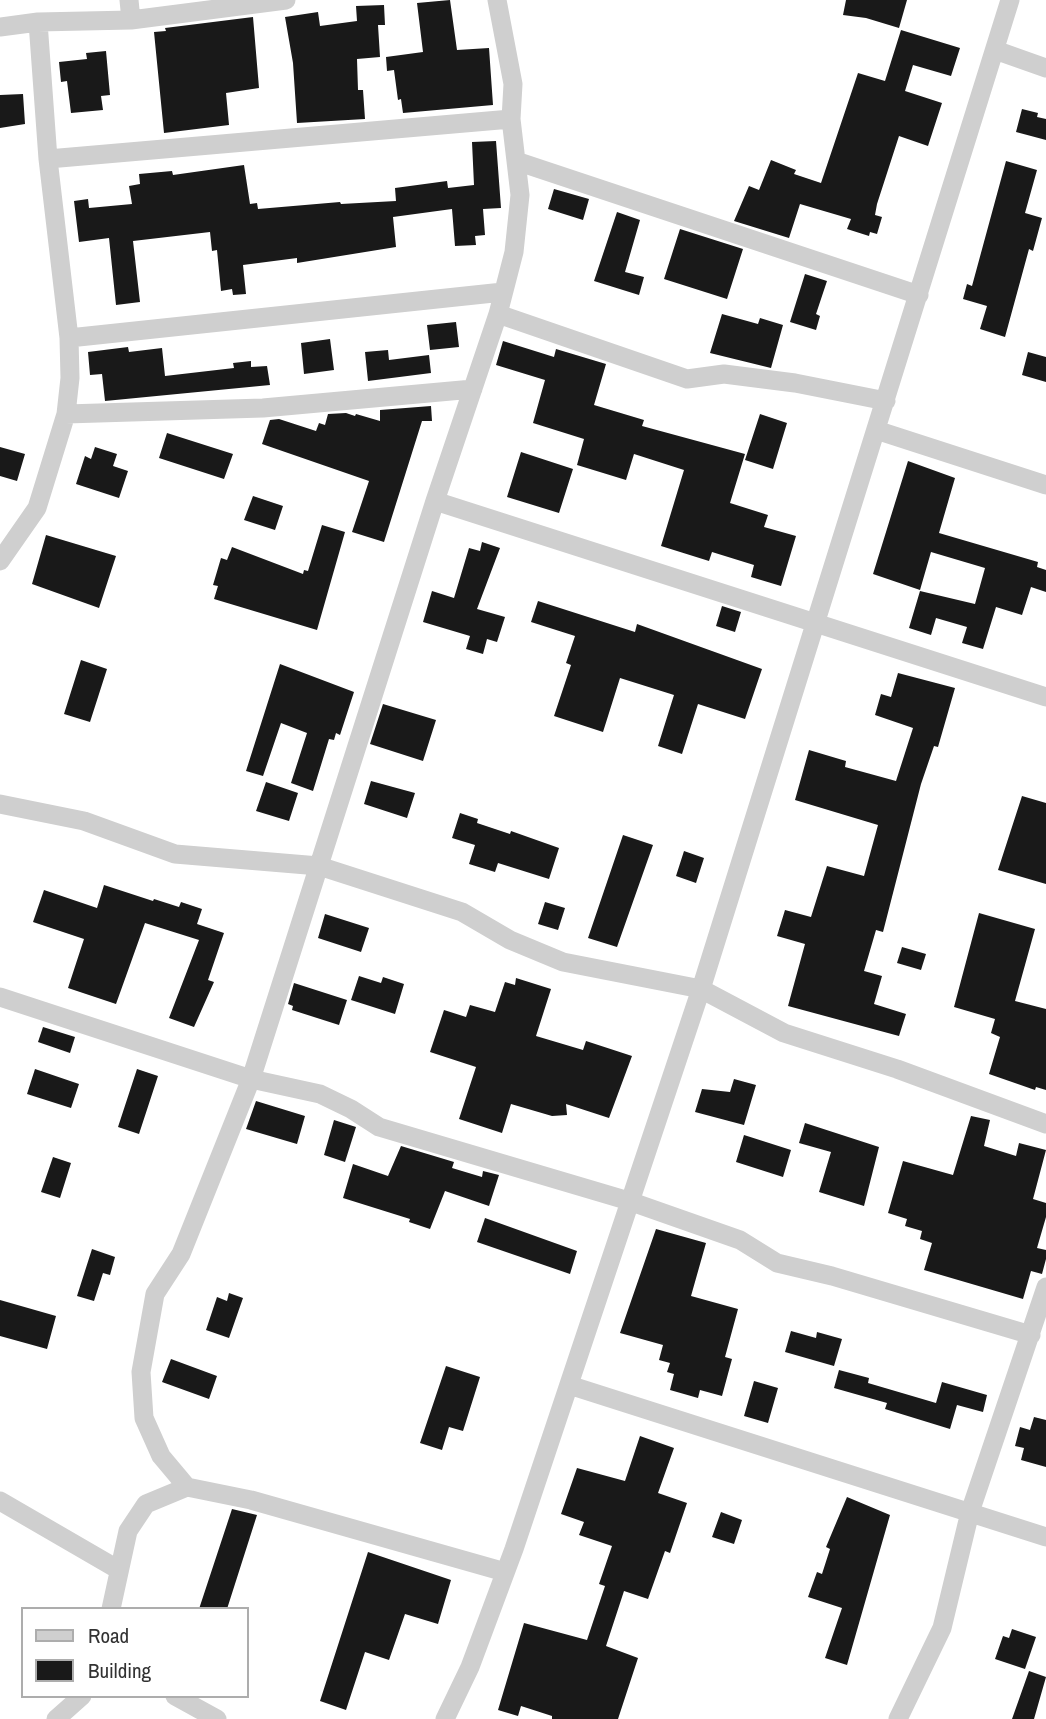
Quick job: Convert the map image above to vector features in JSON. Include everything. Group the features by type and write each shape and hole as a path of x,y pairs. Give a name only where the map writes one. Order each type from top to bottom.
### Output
{"street":[{"path":"0,27 130,10 286,0"},
{"path":"187,1487 161,1456 144,1418 141,1372 155,1294 181,1254 251,1079 435,501 498,314 513,252 520,195 512,119 513,84 497,0"},
{"path":"445,1719 470,1667 505,1572 701,989 1010,0"},
{"path":"0,561 37,508 66,414 70,378 69,338 48,159 38,22"},
{"path":"995,50 1046,68"},
{"path":"48,159 512,119"},
{"path":"516,161 919,295"},
{"path":"69,338 503,292"},
{"path":"498,314 687,379 724,374 795,383 886,401"},
{"path":"66,414 263,408 473,389"},
{"path":"876,430 1046,485"},
{"path":"435,501 1046,697"},
{"path":"0,804 83,821 175,854 319,866 462,912 510,940 563,962 701,989 785,1033 897,1069 1046,1124"},
{"path":"0,997 251,1079 320,1094 351,1108 379,1127 629,1201 740,1240 778,1263 832,1276 1031,1335"},
{"path":"898,1719 942,1629 970,1512 1046,1287"},
{"path":"569,1385 1046,1537"},
{"path":"111,1607 128,1531 146,1504 187,1487 251,1500 505,1572"},
{"path":"0,1501 119,1570"},
{"path":"56,1719 80,1698"},
{"path":"179,1698 217,1719"}],"building":[{"path":"450,0 457,50 489,48 493,105 403,113 401,99 398,100 394,70 387,71 386,57 423,52 417,3"},
{"path":"846,0 907,0 899,28 866,18 843,15"},
{"path":"384,5 385,25 378,25 380,57 357,59 358,90 363,90 365,119 297,123 293,63 285,17 318,12 320,26 357,21 356,6"},
{"path":"253,17 259,88 226,93 229,125 164,133 154,32 166,31 165,28"},
{"path":"901,30 960,48 951,76 913,65 905,91 942,103 928,146 899,136 877,204 875,215 882,217 877,234 870,232 869,236 847,229 851,219 800,204 789,238 734,221 749,186 759,190 771,160 796,170 794,174 821,183 858,73 885,81"},
{"path":"106,51 110,95 101,96 103,110 71,113 67,81 61,82 59,62 87,59 86,53"},
{"path":"23,94 25,124 0,128 0,95"},
{"path":"1022,109 1038,113 1037,117 1046,119 1046,140 1016,132"},
{"path":"496,141 501,208 483,209 485,235 475,236 476,245 455,246 452,209 393,217 396,247 297,263 297,258 243,265 246,294 233,295 232,289 221,291 217,250 212,251 210,232 133,241 140,302 116,305 109,238 79,242 74,201 88,199 89,208 132,204 129,186 140,184 139,174 172,171 173,175 244,165 250,204 257,203 258,209 340,202 396,201 395,188 447,181 448,188 474,185 472,142"},
{"path":"1006,161 1037,170 1025,213 1042,218 1033,251 1029,249 1005,337 980,329 987,306 963,299 967,284 972,286"},
{"path":"554,189 589,199 583,220 548,209"},
{"path":"617,212 640,220 625,272 644,277 639,295 594,281"},
{"path":"680,229 743,249 727,299 664,279"},
{"path":"805,274 827,281 816,314 820,316 816,330 790,322"},
{"path":"722,314 758,324 760,318 783,325 771,368 710,353"},
{"path":"456,322 459,347 430,350 427,325"},
{"path":"330,339 334,370 304,374 301,343"},
{"path":"503,341 554,357 556,349 606,364 594,405 644,420 642,426 745,454 730,503 768,515 764,527 796,536 781,586 751,577 754,565 712,552 709,561 661,546 684,470 634,454 626,480 577,465 584,439 533,423 545,380 496,365"},
{"path":"128,347 129,352 162,348 165,376 234,368 233,363 251,361 251,367 267,366 270,385 105,401 102,374 90,375 88,352"},
{"path":"388,350 389,360 429,355 431,373 368,381 365,352"},
{"path":"1028,352 1046,357 1046,382 1022,375"},
{"path":"431,406 432,421 422,421 384,542 352,532 369,481 262,444 270,420 279,419 316,431 319,423 325,425 328,414 356,414 380,421 380,410"},
{"path":"760,414 787,423 773,469 745,460"},
{"path":"167,433 233,454 224,479 159,458"},
{"path":"0,447 25,454 17,481 0,476"},
{"path":"95,447 117,454 113,466 128,471 119,498 76,484 85,456 91,459"},
{"path":"521,452 573,469 559,513 507,497"},
{"path":"908,461 955,478 939,533 1038,562 1037,567 1046,570 1046,592 1031,587 1022,615 996,607 983,649 962,643 967,627 936,618 931,635 909,628 920,591 975,604 985,568 931,552 920,590 873,574"},
{"path":"253,496 283,506 275,530 244,520"},
{"path":"322,525 345,532 317,630 214,599 218,586 213,585 221,558 227,560 232,547 303,574 304,570 308,571"},
{"path":"46,535 116,556 99,608 32,584"},
{"path":"482,542 500,548 477,609 505,617 497,642 487,639 483,654 466,649 470,636 423,622 432,591 454,598 469,548 480,551"},
{"path":"538,601 635,632 637,624 762,669 745,719 698,704 682,754 658,746 674,695 620,678 603,732 554,716 571,665 566,663 575,636 531,622"},
{"path":"722,606 741,612 735,632 716,626"},
{"path":"81,660 107,669 90,722 64,714"},
{"path":"280,664 354,692 340,735 336,733 334,740 329,739 313,791 291,783 307,733 281,723 263,776 246,771"},
{"path":"898,673 955,688 938,747 934,746 921,784 883,932 876,930 864,971 882,976 874,1004 906,1014 899,1036 788,1006 805,944 777,936 785,910 811,917 827,866 864,876 878,825 795,800 809,750 846,761 845,767 896,781 913,728 875,715 881,694 891,697"},
{"path":"383,704 436,720 423,761 370,744"},
{"path":"371,781 415,793 407,818 364,804"},
{"path":"266,782 298,793 289,821 256,811"},
{"path":"1022,796 1046,803 1046,884 998,870"},
{"path":"460,813 478,819 477,823 510,834 511,831 559,848 549,879 498,863 495,872 469,864 475,845 452,838"},
{"path":"623,835 653,845 617,947 588,938"},
{"path":"684,851 704,858 696,883 676,876"},
{"path":"104,885 153,901 154,899 179,907 181,902 202,909 197,924 224,933 208,980 214,982 194,1027 169,1018 199,940 145,923 116,1004 68,988 84,939 33,922 44,890 97,908"},
{"path":"545,902 565,908 558,930 538,924"},
{"path":"979,913 1035,929 1015,1001 1046,1009 1046,1090 1036,1087 1035,1090 989,1074 1000,1037 991,1033 995,1019 954,1007"},
{"path":"325,914 369,928 361,952 318,938"},
{"path":"902,947 926,954 921,970 897,963"},
{"path":"359,976 381,983 383,977 404,984 395,1014 351,1000"},
{"path":"516,978 551,989 536,1036 583,1050 586,1041 632,1056 609,1118 566,1104 567,1115 552,1116 511,1104 502,1133 459,1119 476,1067 430,1052 444,1010 466,1017 470,1005 495,1012 505,982 515,985"},
{"path":"294,983 347,1000 339,1025 292,1010 293,1006 288,1004"},
{"path":"43,1027 75,1037 70,1053 38,1042"},
{"path":"35,1069 79,1084 71,1108 27,1094"},
{"path":"137,1069 158,1076 139,1134 118,1127"},
{"path":"734,1079 756,1085 744,1125 695,1112 702,1089 730,1092"},
{"path":"256,1101 305,1116 297,1144 246,1129"},
{"path":"971,1116 990,1120 984,1146 1016,1156 1019,1143 1046,1150 1033,1199 1046,1203 1046,1217 1037,1248 1046,1250 1046,1259 1042,1274 1031,1271 1023,1299 924,1270 932,1243 920,1239 922,1231 905,1226 907,1219 888,1213 903,1161 953,1175"},
{"path":"334,1120 356,1127 345,1162 324,1155"},
{"path":"805,1123 879,1147 864,1206 819,1192 831,1152 799,1143"},
{"path":"744,1135 791,1150 783,1177 736,1162"},
{"path":"401,1146 454,1162 452,1168 482,1177 483,1171 499,1175 489,1206 445,1191 430,1229 409,1222 410,1219 343,1198 353,1164 388,1176"},
{"path":"53,1157 71,1163 60,1198 41,1192"},
{"path":"485,1218 577,1251 570,1274 477,1242"},
{"path":"656,1229 706,1243 691,1296 738,1309 725,1357 732,1359 722,1396 700,1390 698,1398 670,1390 674,1374 667,1372 670,1363 659,1360 663,1345 620,1333"},
{"path":"92,1249 115,1257 110,1275 103,1273 94,1301 77,1296"},
{"path":"229,1293 243,1298 229,1338 206,1330 217,1297 227,1301"},
{"path":"0,1300 56,1316 47,1349 0,1336"},
{"path":"791,1331 816,1338 817,1332 842,1339 834,1366 785,1352"},
{"path":"171,1359 217,1376 209,1399 162,1382"},
{"path":"446,1366 480,1377 463,1431 449,1427 442,1450 420,1443"},
{"path":"839,1370 869,1378 868,1383 936,1403 942,1382 987,1395 983,1412 957,1405 950,1429 885,1409 887,1403 834,1388"},
{"path":"754,1381 778,1388 768,1423 744,1416"},
{"path":"1034,1417 1046,1420 1046,1467 1021,1460 1024,1448 1015,1446 1020,1427 1030,1430"},
{"path":"640,1436 674,1448 658,1493 687,1503 670,1553 665,1551 648,1599 624,1591 606,1646 638,1658 618,1719 552,1719 552,1716 521,1706 518,1716 498,1710 524,1623 587,1640 605,1586 599,1584 612,1546 579,1535 584,1522 561,1514 577,1468 625,1481"},
{"path":"847,1497 890,1515 847,1665 825,1658 842,1608 808,1597 817,1572 822,1574 830,1549 826,1547"},
{"path":"232,1509 257,1515 228,1607 200,1607"},
{"path":"721,1512 742,1520 734,1544 712,1537"},
{"path":"368,1552 451,1580 438,1624 405,1614 389,1660 365,1652 346,1710 320,1701"},
{"path":"1012,1629 1036,1637 1025,1669 995,1659 1003,1636 1009,1638"},
{"path":"1029,1671 1046,1677 1034,1719 1012,1719"}]}
